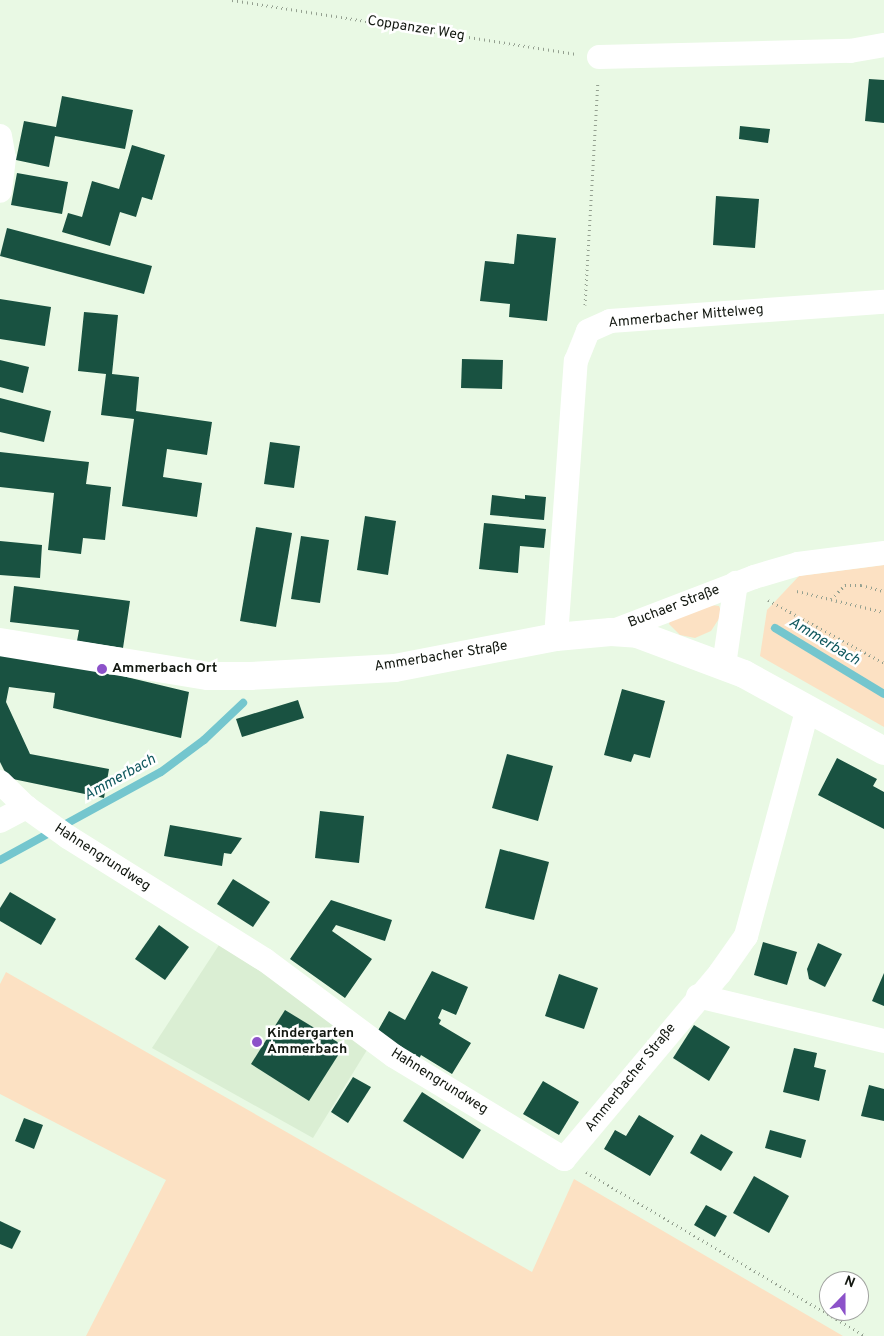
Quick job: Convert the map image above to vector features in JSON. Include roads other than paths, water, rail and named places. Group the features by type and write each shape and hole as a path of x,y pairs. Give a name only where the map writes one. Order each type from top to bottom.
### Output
{"main road":[{"name":"Ammerbacher Straße","path":"0,642 199,674 250,676 395,668 556,637 611,632 638,634 724,665 808,708 884,751"}],"street":[{"path":"599,57 850,51 884,46"},
{"path":"0,136 4,158 0,191"},
{"name":"Ammerbacher Mittelweg","path":"556,637 576,361 588,331 610,321 884,302"},
{"name":"Buchaer Straße","path":"611,632 736,583 798,564 884,553"},
{"name":"Buchaer Straße","path":"724,665 736,583"},
{"name":"Ammerbacher Straße","path":"564,1159 698,996 720,973 746,936 808,708"},
{"name":"Hahnengrundweg","path":"0,782 34,812 68,837 265,960 394,1056 564,1159"},
{"path":"0,821 34,812"},
{"path":"698,996 884,1041"}],"waterway":[{"name":"Ammerbach","path":"775,628 884,694"},
{"name":"Ammerbach","path":"0,860 161,772 204,740 243,703"}],"place":[{"name":"Ammerbach Ort","path":"102,669"},
{"name":"Kindergarten Ammerbach","path":"257,1042"}]}
